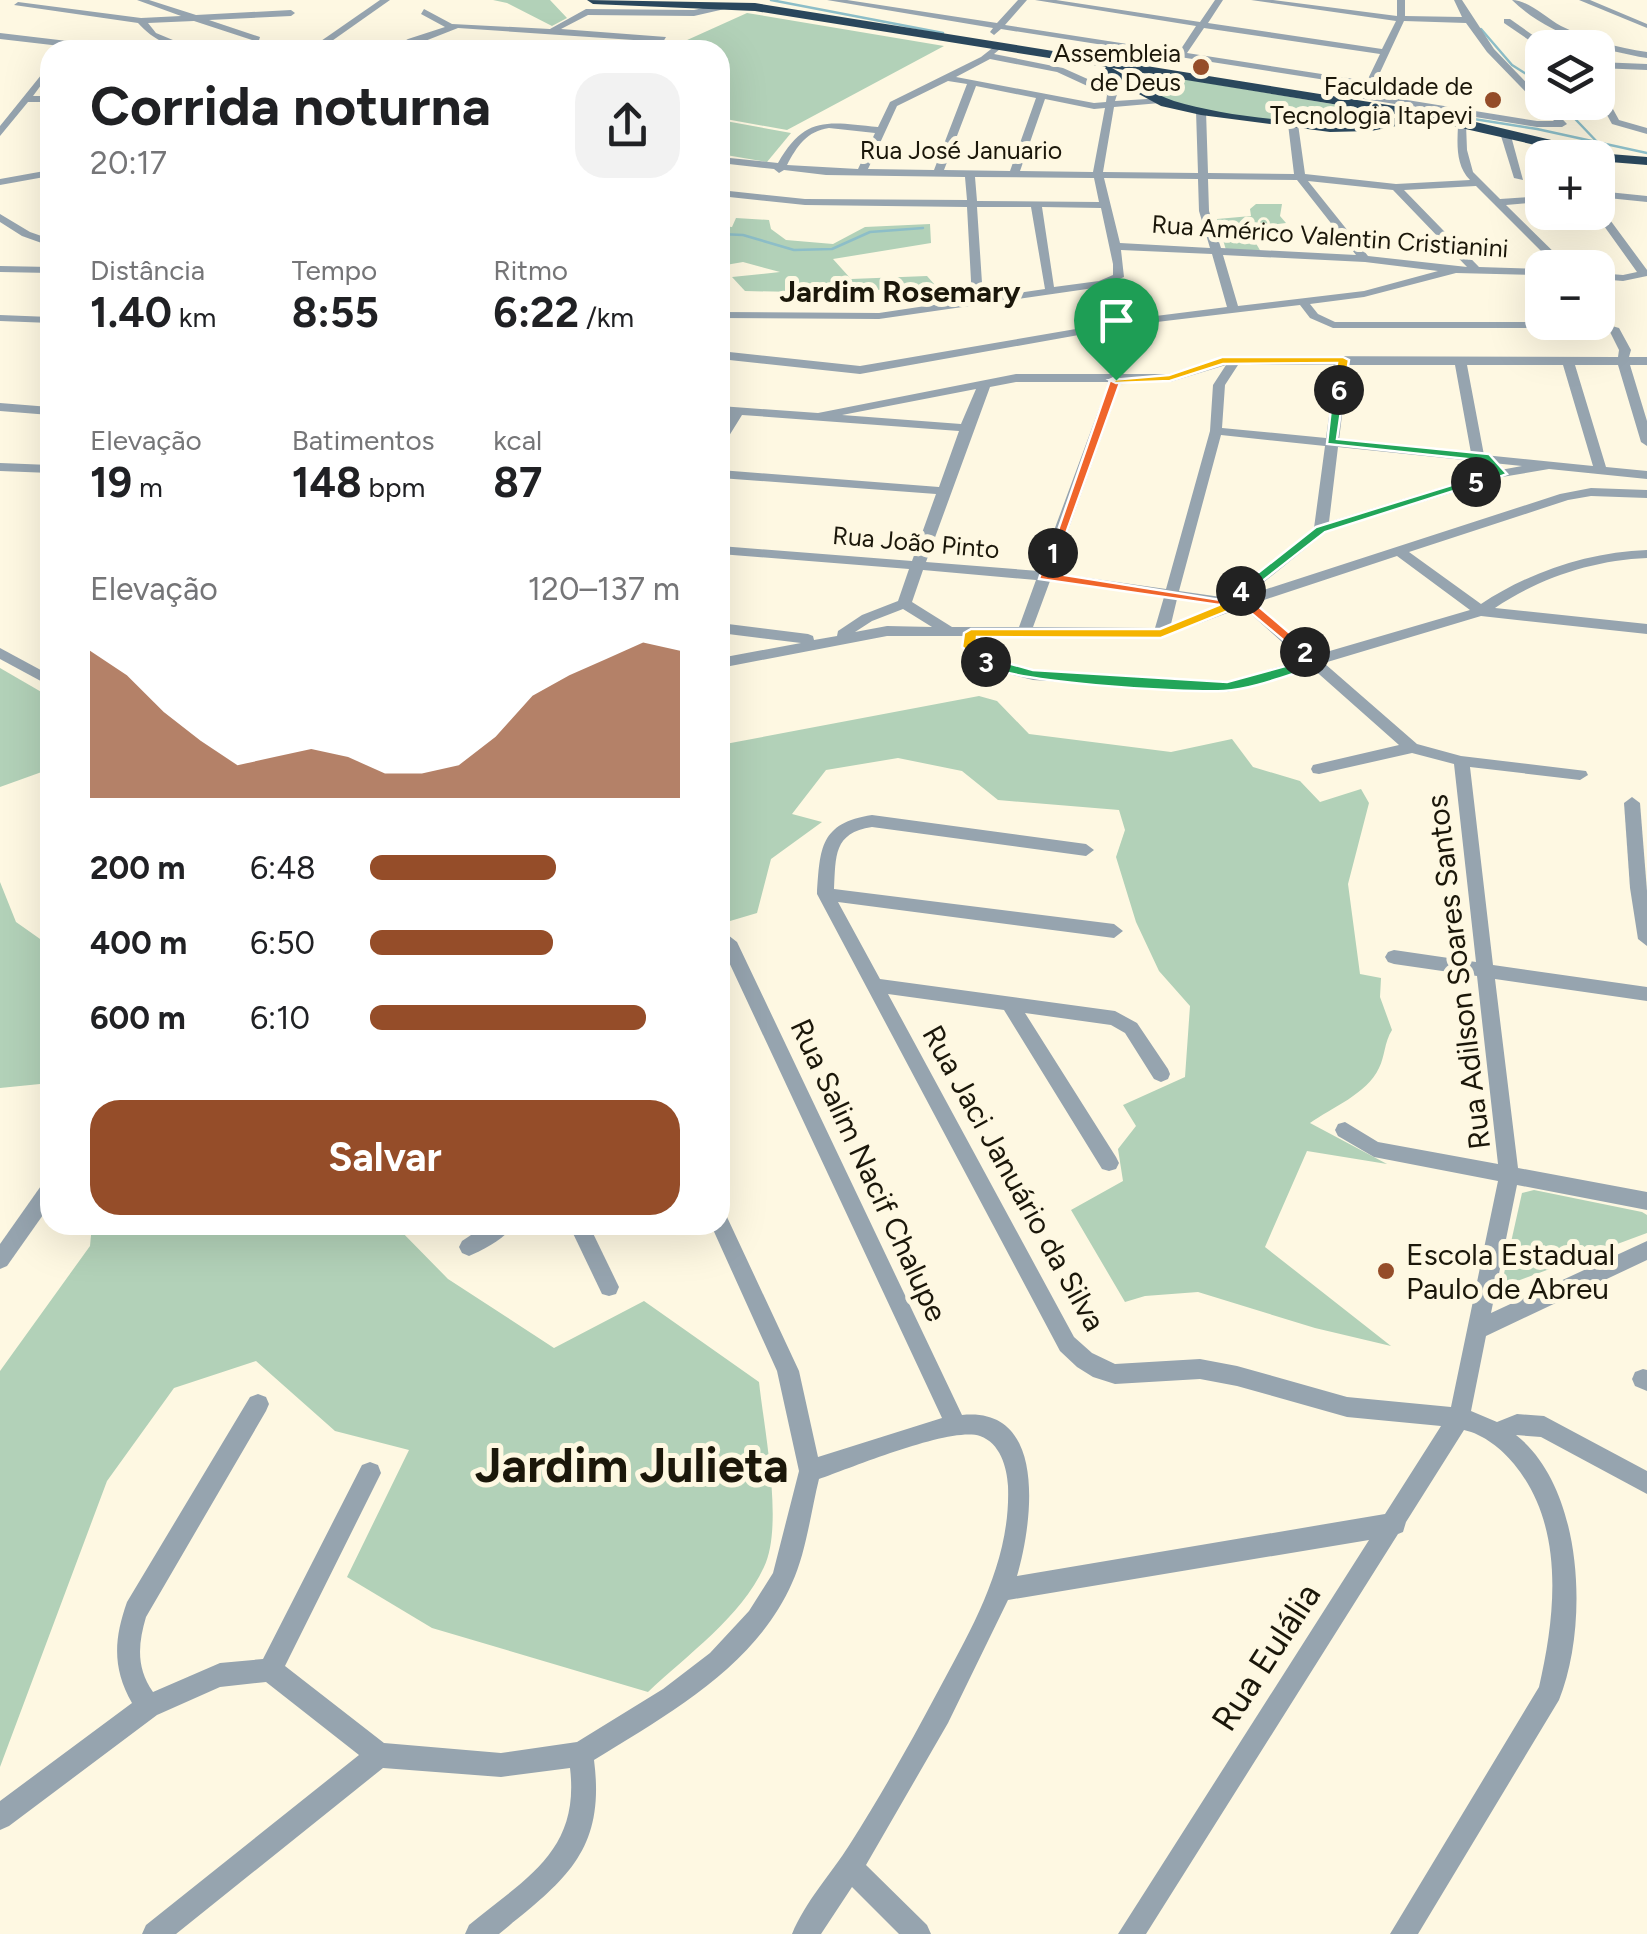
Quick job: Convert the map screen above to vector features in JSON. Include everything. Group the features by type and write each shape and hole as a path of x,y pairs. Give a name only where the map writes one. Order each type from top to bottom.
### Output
{"highway":[{"path":"593,0 726,6 1366,103 1647,163"},
{"path":"640,0 737,5 1082,64 1124,79 1160,100 1202,111 1330,128 1421,119 1525,141"},
{"path":"1124,79 1149,70"},
{"path":"1366,103 1394,118 1377,126"},
{"path":"1615,161 1647,163"}],"street":[{"path":"2,7 46,0"},
{"path":"142,0 256,40"},
{"path":"327,40 386,0"},
{"path":"831,0 1368,84"},
{"path":"862,172 892,104 944,77 988,46 999,26 1023,0"},
{"path":"1039,0 1384,52"},
{"path":"1182,55 1219,0"},
{"path":"1255,0 1401,19 1468,20"},
{"path":"1401,0 1401,19 1368,84 1366,103 1562,124 1498,59 1458,0"},
{"path":"1516,0 1528,10 1591,41 1647,56"},
{"path":"1584,0 1646,26"},
{"path":"18,5 141,21 291,13"},
{"path":"552,32 586,12 694,13 726,6"},
{"path":"424,12 450,26"},
{"path":"141,21 152,36 163,40"},
{"path":"1507,21 1525,33"},
{"path":"414,40 450,26 663,39"},
{"path":"0,36 40,42"},
{"path":"148,40 152,36"},
{"path":"0,50 12,37"},
{"path":"988,46 1060,70 1110,100"},
{"path":"1615,65 1647,66"},
{"path":"944,77 1041,97 1160,100"},
{"path":"730,316 842,318 978,303 1110,281 1120,272 1098,173 1110,100 1124,79"},
{"path":"0,132 40,82"},
{"path":"938,172 972,84"},
{"path":"1014,172 1041,97"},
{"path":"28,99 40,99"},
{"path":"1202,111 1204,211 1234,310"},
{"path":"1614,120 1647,131"},
{"path":"1293,124 1300,177 1364,259"},
{"path":"779,170 796,138 806,129 824,126 878,130"},
{"path":"1464,126 1464,163 1478,183 1547,250"},
{"path":"1506,136 1518,178"},
{"name":"Rua José Januario","path":"730,162 779,170 1300,177 1396,187 1478,183"},
{"path":"970,172 978,303"},
{"path":"0,182 40,175"},
{"path":"1396,187 1475,269"},
{"path":"730,195 805,202 1107,205"},
{"path":"1615,196 1647,199"},
{"path":"1500,202 1525,200"},
{"path":"886,202 886,222"},
{"path":"1036,205 1050,286"},
{"path":"0,217 40,239"},
{"path":"1612,230 1645,273 1615,277"},
{"name":"Rua Américo Valentin Cristianini","path":"1115,246 1364,259 1456,270 1525,271"},
{"path":"0,268 40,270"},
{"path":"730,357 860,370 1140,321 1364,294 1456,270"},
{"path":"1623,278 1647,288"},
{"path":"1303,302 1324,322 1354,326 1606,326 1620,335 1622,360 1647,442"},
{"path":"2,322 40,320"},
{"path":"823,415 986,383 1042,376 1170,378 1205,364 1235,360 1647,361"},
{"path":"1161,634 1216,431 1219,384 1235,360"},
{"path":"1321,530 1343,360"},
{"path":"1460,360 1483,457 1500,474"},
{"path":"1568,360 1600,471"},
{"path":"1024,633 1116,380"},
{"path":"730,629 831,640 866,618 904,604 966,428 986,383"},
{"path":"0,407 40,410"},
{"path":"730,411 966,428"},
{"path":"730,424 738,411"},
{"path":"1216,431 1647,476"},
{"path":"730,661 831,640 947,630 1161,634 1225,605 1321,530 1500,474 1549,465"},
{"path":"0,466 40,468"},
{"path":"730,475 944,491"},
{"path":"1225,605 1246,602 1565,497 1592,492 1647,494"},
{"name":"Rua João Pinto","path":"730,551 1044,576 1171,593 1225,605"},
{"path":"1400,552 1481,611 1647,629"},
{"path":"971,633 969,647 974,654 1004,670 1227,686 1481,611 1498,598 1612,556 1647,554"},
{"path":"1246,602 1412,748 1460,762 1580,775"},
{"path":"904,604 947,630"},
{"path":"0,653 40,675"},
{"path":"1319,769 1412,748"},
{"name":"Rua Adilson Soares Santos","path":"1460,762 1509,1176 1479,1329"},
{"path":"1632,803 1638,888 1647,938"},
{"path":"1086,850 872,821 853,822 838,830 832,840 825,894 1114,932"},
{"name":"Rua Jaci Januário da Silva","path":"825,894 1067,1344 1094,1369 1137,1375 1198,1368 1378,1413 1459,1418 1482,1424 1496,1434"},
{"name":"Rua Salim Nacif Chalupe","path":"730,946 955,1423"},
{"path":"1394,957 1647,994"},
{"path":"873,985 1115,1018 1132,1028 1162,1074"},
{"path":"1010,1004 1109,1163"},
{"path":"1345,1130 1374,1148 1647,1201"},
{"path":"0,1260 40,1203"},
{"path":"468,1247 487,1235"},
{"path":"584,1235 609,1287"},
{"path":"0,1818 148,1706 220,1675 270,1670 379,1755 501,1765 582,1754 672,1698 718,1661 757,1620 784,1578 810,1471 788,1372 725,1235"},
{"path":"1479,1329 1647,1250"},
{"name":"Rua Eulália","path":"1132,1934 1459,1418 1479,1329"},
{"path":"148,1706 132,1685 126,1660 128,1634 139,1602 258,1404"},
{"path":"805,1934 852,1869 939,1714 1001,1590 1021,1492 1018,1466 1006,1442 984,1426 955,1423 810,1471"},
{"path":"1403,1934 1550,1691 1561,1651 1564,1603 1555,1518 1534,1470 1496,1434 1516,1424 1544,1426 1647,1482"},
{"path":"270,1670 370,1473"},
{"path":"1001,1590 1395,1524"},
{"path":"478,1934 557,1865 576,1836 585,1803 582,1754"},
{"path":"155,1934 379,1755"},
{"path":"852,1869 918,1934"}],"green space":[{"path":"493,0 550,0 567,18 552,26"},
{"path":"747,13 944,46 787,130 730,120 730,40 687,40"},
{"path":"1154,74 1350,107 1351,114 1362,121 1355,108 1384,113 1389,118 1341,124 1313,124 1226,115 1173,102 1136,83"},
{"path":"730,122 791,133 767,162 730,156"},
{"path":"1256,204 1282,204 1280,216 1286,223 1247,228 1261,252 1226,250 1217,219 1251,216 1250,209"},
{"path":"736,218 769,220 771,229 786,240 833,244 865,227 930,224 931,243 833,259 851,279 927,276 935,285 842,293 745,291 732,277 780,272 743,262 730,264"},
{"path":"0,668 40,691 40,773 0,787"},
{"path":"979,696 997,701 1029,734 1171,752 1232,739 1253,767 1300,781 1320,802 1361,789 1369,803 1348,884 1360,974 1381,978 1380,997 1392,1030 1381,1063 1366,1085 1310,1123 1387,1164 1307,1151 1265,1247 1391,1346 1315,1328 1198,1292 1145,1296 1125,1302 1071,1210 1123,1181 1118,1149 1136,1126 1123,1105 1185,1077 1190,1006 1159,971 1136,922 1116,857 1125,830 1119,810 998,800 962,771 898,758 826,770 792,814 822,822 771,859 757,913 730,921 730,743"},
{"path":"0,882 16,922 40,939 40,1084 0,1088"},
{"path":"1534,1190 1642,1212 1647,1215 1647,1233 1501,1287 1522,1193"},
{"path":"91,1235 405,1235 448,1279 554,1348 644,1301 759,1382 773,1503 770,1549 764,1567 727,1619 648,1692 432,1628 347,1577 409,1450 335,1431 256,1361 174,1388 107,1481 0,1767 0,1371 90,1246"}],"waterway":[{"path":"771,0 943,33"},
{"path":"1481,29 1512,65 1525,73"},
{"path":"1436,113 1587,140"},
{"path":"1576,120 1595,140"},
{"path":"1615,146 1647,153"},
{"path":"730,234 794,250 832,249 870,232 923,228"}],"place":[{"name":"Assembleia de Deus","path":"1201,67"},
{"name":"Faculdade de Tecnologia Itapevi","path":"1493,100"},
{"name":"Escola Estadual Paulo de Abreu","path":"1386,1271"}],"district":[{"name":"Jardim Rosemary","path":"900,291"},
{"name":"Jardim Julieta","path":"632,1465"}],"route":[{"path":"1116,380 1044,576 1227,602 1224,608 1246,602 1318,662 1227,686 1186,687 1033,675 990,665 969,647 971,633 1169,632 1224,608 1321,530 1500,474 1489,458 1331,442 1343,360 1222,360 1170,378 1116,380"}]}
